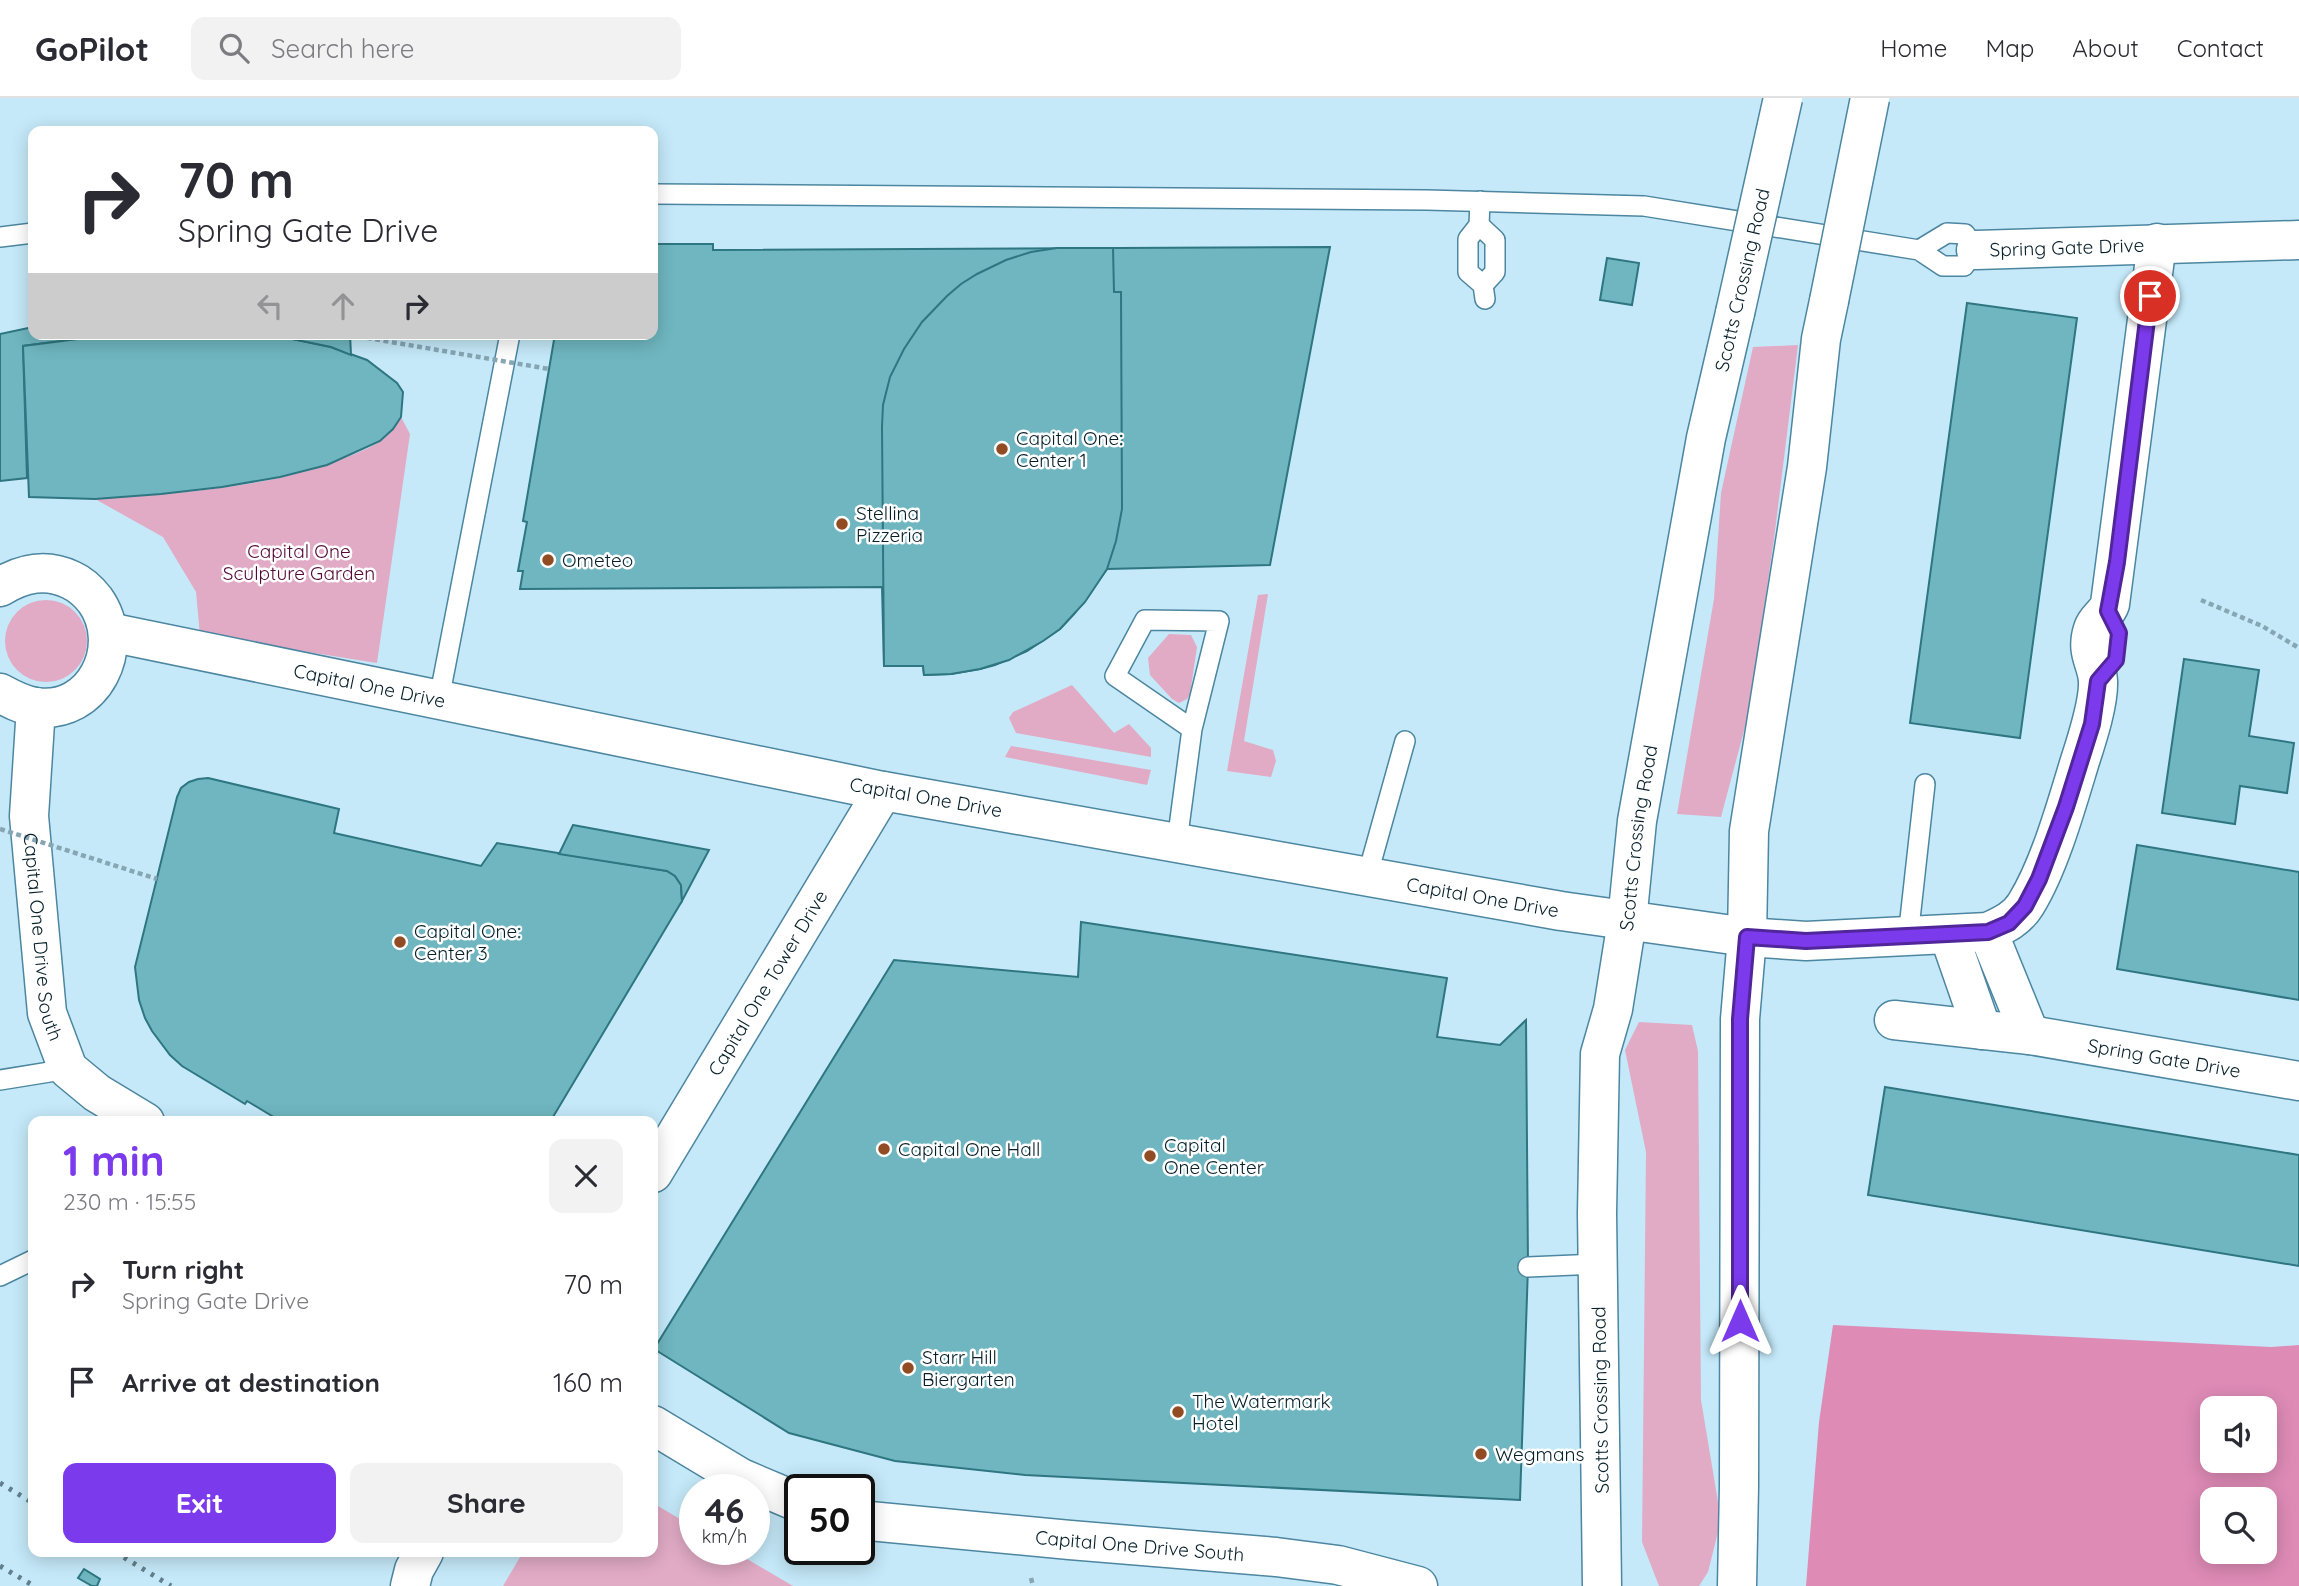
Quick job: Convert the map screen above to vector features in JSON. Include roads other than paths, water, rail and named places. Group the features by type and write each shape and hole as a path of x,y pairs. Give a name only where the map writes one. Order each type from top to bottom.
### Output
{"street":[{"name":"Scotts Crossing Road","path":"1602,1586 1597,1203 1600,1054 1613,1009 1628,921 1637,821 1706,438 1783,98"},
{"path":"1737,1586 1740,1019 1747,937 1749,831 1807,467 1821,339 1870,98"},
{"name":"Spring Gate Drive","path":"1976,250 2299,240"},
{"name":"Spring Gate Drive","path":"1747,937 1806,941 1988,932 2009,923 2025,906 2039,879 2066,807 2092,724 2098,681 2090,654 2093,627 2108,611 2117,562 2157,243"},
{"path":"0,587 16,578 40,572 60,575 88,590 103,611 109,632 108,653 101,672 91,686 72,701 36,707 0,693"},
{"name":"Capital One Drive","path":"109,632 883,790 1367,877 1628,921 1747,937"},
{"name":"Capital One Drive South","path":"36,707 29,816 47,1013 68,1069 97,1093 135,1116"},
{"name":"Capital One Tower Drive","path":"658,1165 883,790"},
{"path":"1988,932 2030,1035"},
{"path":"1949,935 1982,1030"},
{"name":"Spring Gate Drive","path":"1894,1020 2030,1035 2299,1081"},
{"path":"658,1428 741,1478 784,1496"},
{"name":"Capital One Drive South","path":"875,1521 1286,1558 1338,1565 1419,1586"}],"lane":[{"path":"658,194 1480,201 1644,206 1919,250 1942,266 1964,266 1976,250 1965,234 1947,233 1919,250"},
{"path":"1479,225 1495,240 1495,272 1484,292 1468,272 1468,239 1479,225 1480,201"},
{"path":"0,236 28,233"},
{"path":"439,699 509,340"},
{"path":"1177,842 1192,729 1219,621 1146,620 1115,676 1192,729"},
{"path":"1367,877 1405,741"},
{"path":"1908,937 1926,784"},
{"path":"0,1080 68,1069"},
{"path":"0,1276 28,1262"},
{"path":"1528,1267 1598,1264"}],"railway":[{"path":"0,1483 28,1500"},
{"path":"123,1557 171,1586"},
{"path":"0,1566 34,1586"}],"place":[{"name":"Capital One: Center 1","path":"1002,449"},
{"name":"Stellina Pizzeria","path":"842,524"},
{"name":"Ometeo","path":"548,560"},
{"name":"Capital One: Center 3","path":"400,942"},
{"name":"Capital One Hall","path":"884,1149"},
{"name":"Capital One Center","path":"1150,1156"},
{"name":"Starr Hill Biergarten","path":"908,1368"},
{"name":"The Watermark Hotel","path":"1178,1412"},
{"name":"Wegmans","path":"1481,1454"}],"park label":[{"name":"Capital One Sculpture Garden","path":"299,562"}]}
